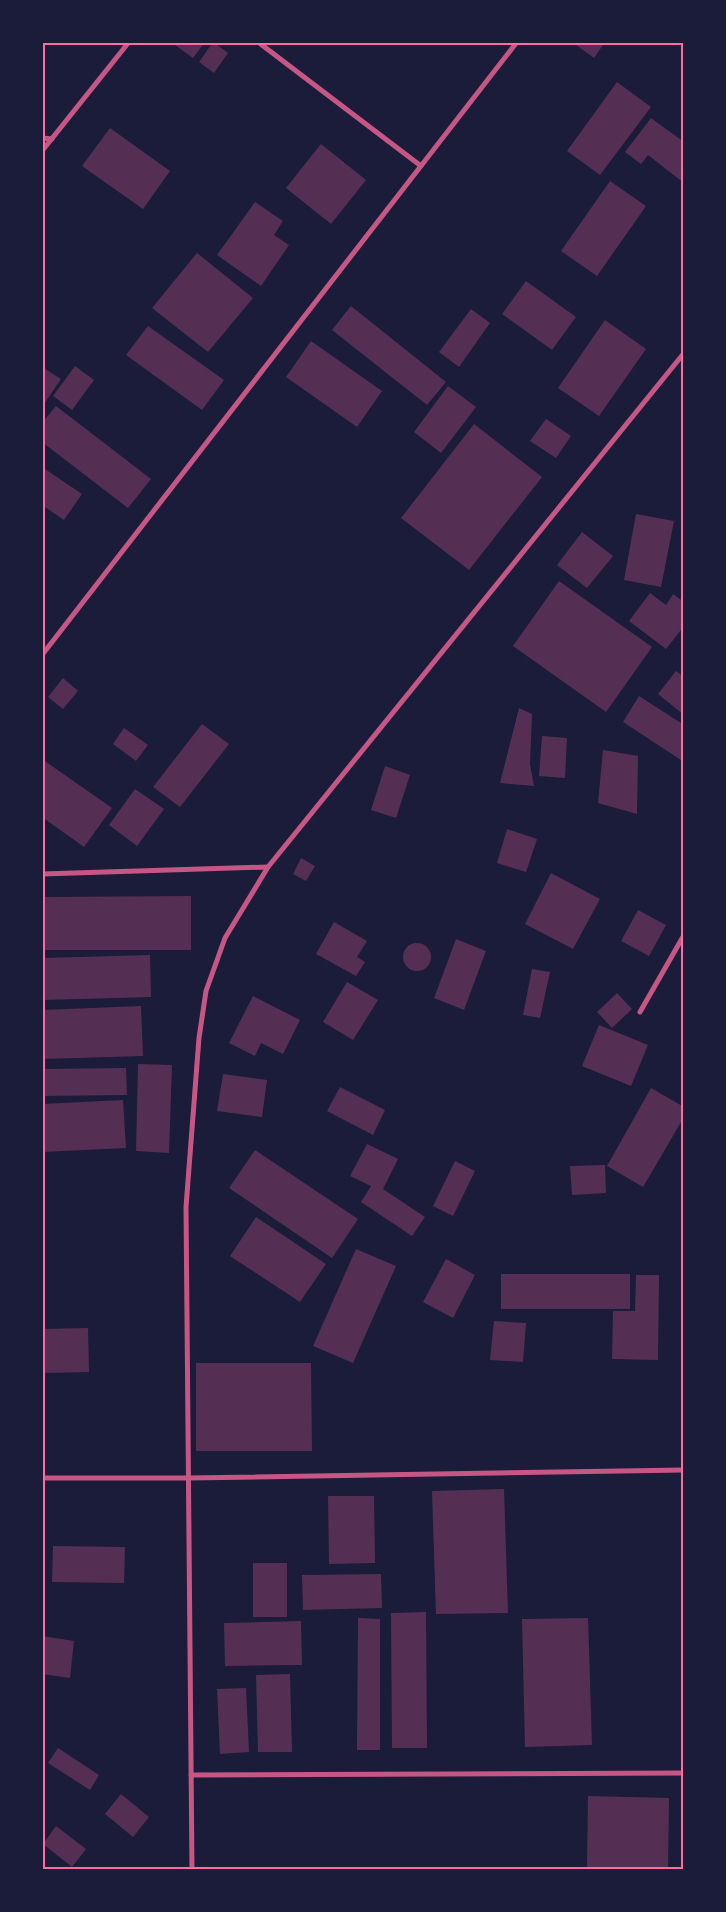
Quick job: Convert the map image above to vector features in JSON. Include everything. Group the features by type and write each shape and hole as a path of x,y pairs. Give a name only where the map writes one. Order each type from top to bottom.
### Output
{"street":[{"path":"42,151 129,42"},
{"path":"258,42 421,166"},
{"path":"42,656 517,42"},
{"path":"42,138 52,139"},
{"path":"192,1870 186,1207 199,1038 206,991 225,938 268,867 684,353"},
{"path":"42,874 268,867"},
{"path":"640,1012 684,935"},
{"path":"42,1478 188,1478 684,1470"},
{"path":"191,1775 684,1773"}],"building":[{"path":"171,42 205,42 193,58"},
{"path":"213,42 228,53 214,73 199,62"},
{"path":"572,42 605,42 594,58"},
{"path":"617,82 651,107 600,175 567,151"},
{"path":"651,118 684,142 684,183 648,155 641,164 625,152"},
{"path":"110,128 170,171 143,209 82,166"},
{"path":"321,144 366,180 331,224 286,188"},
{"path":"610,181 646,206 597,276 561,251"},
{"path":"255,202 283,221 274,235 289,245 261,286 217,255"},
{"path":"197,253 253,298 208,352 152,308"},
{"path":"526,281 576,317 552,350 502,314"},
{"path":"351,306 446,382 427,405 332,330"},
{"path":"471,309 490,323 459,367 439,352"},
{"path":"605,320 646,349 599,416 558,388"},
{"path":"148,326 224,380 202,410 126,355"},
{"path":"311,341 382,391 357,427 286,377"},
{"path":"75,366 94,380 72,410 53,396"},
{"path":"42,367 61,379 42,407"},
{"path":"448,386 476,407 441,453 414,432"},
{"path":"56,406 151,479 128,508 42,442 42,423"},
{"path":"546,419 571,436 556,458 530,441"},
{"path":"474,424 542,477 469,570 401,518"},
{"path":"42,467 82,494 64,520 42,505"},
{"path":"636,514 674,521 661,587 624,580"},
{"path":"582,532 613,556 587,588 557,565"},
{"path":"559,581 652,647 606,712 513,646"},
{"path":"650,593 666,605 673,594 684,602 684,626 666,649 629,621"},
{"path":"676,671 684,677 684,715 658,694"},
{"path":"63,678 78,691 63,709 48,697"},
{"path":"639,696 684,725 684,762 623,722"},
{"path":"519,708 532,714 530,764 534,786 500,783"},
{"path":"202,724 229,744 180,807 153,787"},
{"path":"124,728 148,745 136,761 113,744"},
{"path":"542,736 567,738 565,778 539,776"},
{"path":"603,750 638,756 637,814 598,803"},
{"path":"42,759 112,808 84,847 42,817"},
{"path":"385,766 410,775 396,818 371,810"},
{"path":"135,789 164,809 137,846 109,825"},
{"path":"507,829 537,839 526,872 497,863"},
{"path":"301,858 315,866 306,881 293,874"},
{"path":"551,873 600,899 573,949 525,924"},
{"path":"191,896 191,950 42,950 42,897"},
{"path":"638,910 666,925 649,956 621,941"},
{"path":"334,922 367,941 357,957 365,962 356,976 316,954"},
{"path":"456,939 486,951 464,1010 434,998"},
{"path":"417,943 427,947 431,957 427,967 417,971 407,967 403,957 407,947"},
{"path":"150,955 151,997 42,1000 42,958"},
{"path":"532,969 550,972 540,1018 523,1015"},
{"path":"347,982 378,1000 353,1040 323,1022"},
{"path":"617,993 632,1009 612,1028 597,1012"},
{"path":"253,996 300,1020 283,1054 261,1043 255,1056 229,1043"},
{"path":"141,1006 143,1056 42,1059 42,1010"},
{"path":"599,1025 648,1045 631,1086 582,1066"},
{"path":"138,1064 172,1065 169,1153 136,1151"},
{"path":"126,1068 127,1095 42,1096 42,1069"},
{"path":"223,1074 267,1080 262,1117 217,1111"},
{"path":"340,1087 385,1110 373,1135 327,1111"},
{"path":"651,1088 684,1107 684,1117 643,1187 607,1166"},
{"path":"123,1100 126,1148 42,1152 42,1104"},
{"path":"367,1144 398,1159 383,1189 425,1217 412,1236 361,1202 371,1186 350,1176"},
{"path":"255,1150 358,1219 332,1258 229,1188"},
{"path":"455,1161 475,1171 453,1216 433,1206"},
{"path":"605,1165 606,1193 572,1195 570,1166"},
{"path":"256,1217 326,1264 300,1302 230,1256"},
{"path":"356,1249 396,1266 353,1363 313,1346"},
{"path":"446,1259 475,1275 453,1318 423,1302"},
{"path":"501,1274 630,1274 630,1309 501,1309"},
{"path":"636,1275 659,1275 658,1360 612,1359 613,1311 635,1311"},
{"path":"494,1321 526,1323 523,1362 490,1360"},
{"path":"88,1328 89,1372 43,1373 42,1329"},
{"path":"196,1363 311,1363 312,1451 196,1451"},
{"path":"504,1489 508,1613 436,1614 432,1491"},
{"path":"328,1496 374,1496 375,1563 329,1564"},
{"path":"53,1546 125,1547 124,1583 52,1582"},
{"path":"253,1563 287,1563 287,1617 253,1617"},
{"path":"381,1574 382,1608 303,1610 302,1575"},
{"path":"426,1612 427,1748 392,1748 391,1613"},
{"path":"358,1618 380,1619 380,1750 357,1750"},
{"path":"588,1618 592,1745 525,1747 522,1619"},
{"path":"301,1621 302,1665 225,1666 224,1623"},
{"path":"42,1636 74,1641 70,1678 42,1674"},
{"path":"290,1674 292,1752 258,1752 256,1675"},
{"path":"246,1688 249,1752 220,1754 217,1689"},
{"path":"58,1748 99,1775 90,1790 48,1763"},
{"path":"121,1794 149,1817 133,1837 105,1814"},
{"path":"588,1796 669,1798 668,1870 587,1870"},
{"path":"56,1826 86,1849 72,1867 43,1844"}]}
